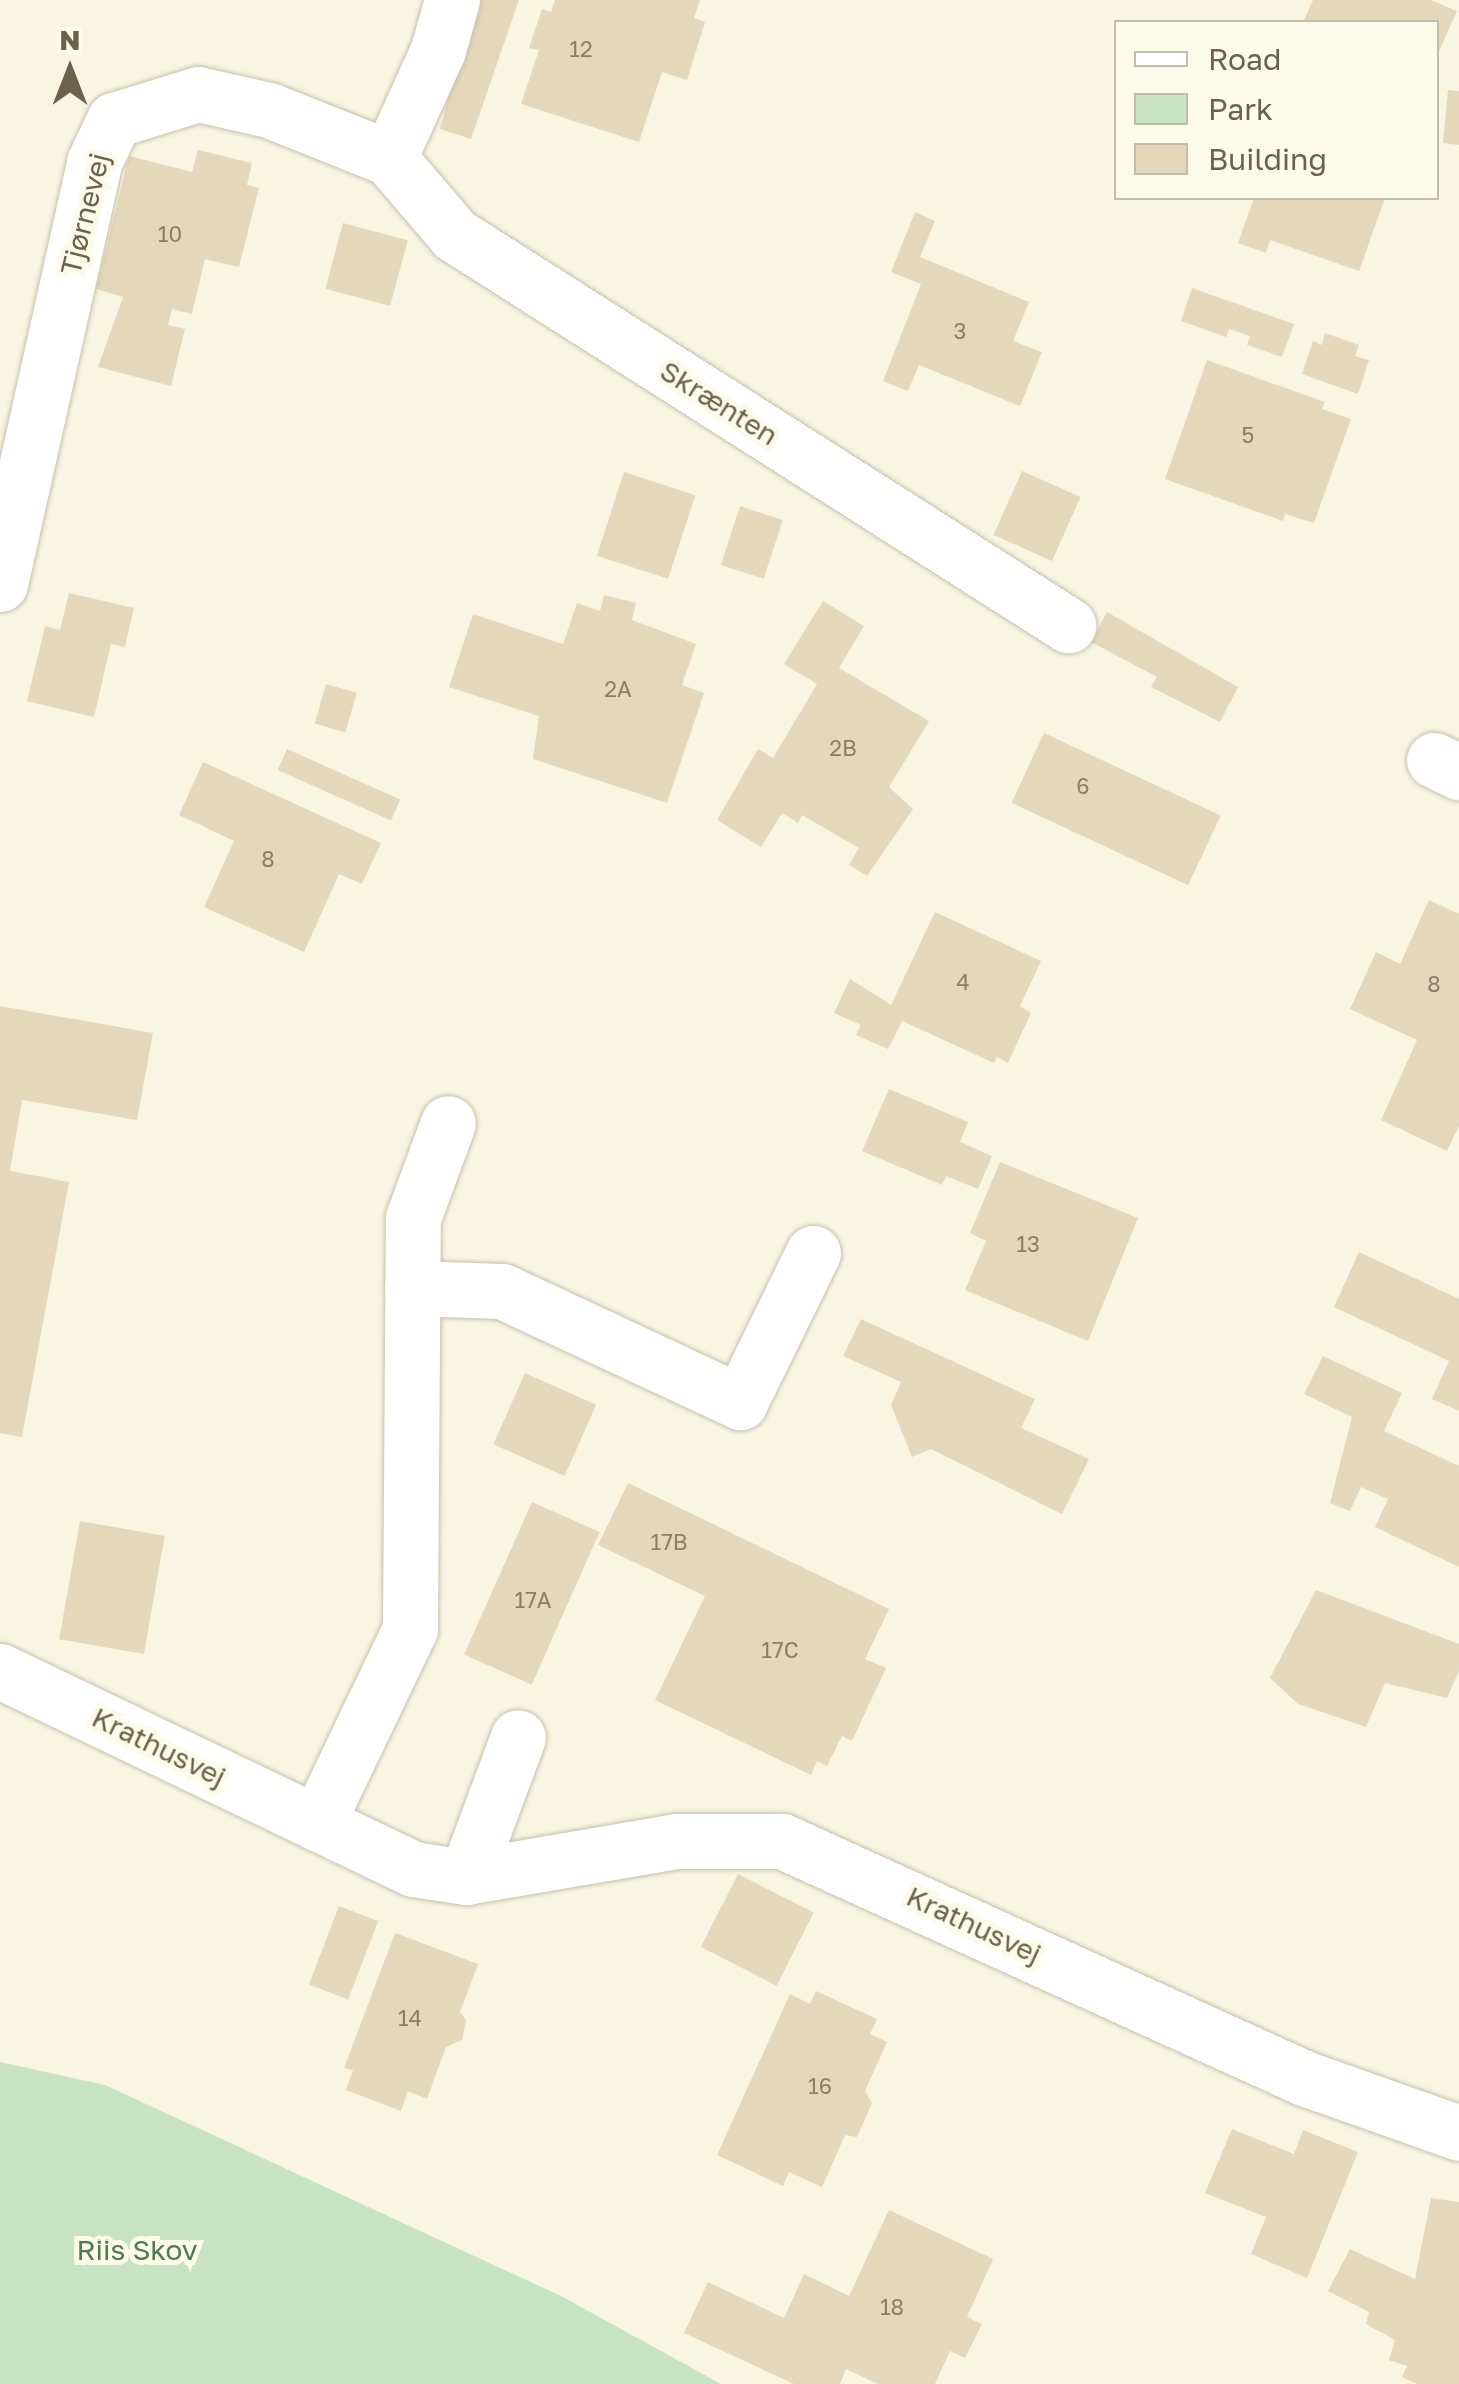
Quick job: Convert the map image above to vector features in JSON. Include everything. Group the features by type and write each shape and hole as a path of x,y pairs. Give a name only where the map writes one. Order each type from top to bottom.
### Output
{"street":[{"path":"389,158 438,50 452,0"},
{"name":"Tjørnevej","path":"0,584 94,162 114,120 198,94 270,110 389,158"},
{"name":"Skrænten","path":"389,158 455,236 1068,625"},
{"path":"317,1823 410,1629 413,1218 448,1123"},
{"path":"412,1288 502,1291 740,1402 813,1253"},
{"name":"Krathusvej","path":"0,1671 413,1869 466,1877 676,1841 782,1841 1304,2078 1459,2133"},
{"path":"466,1877 518,1737"}],"green space":[{"name":"Riis Skov","path":"0,2062 105,2085 561,2296 721,2384 0,2384"}],"building":[{"path":"474,0 519,0 471,139 440,129"},
{"path":"555,0 700,0 694,18 705,22 687,80 662,72 639,142 521,104 539,50 529,48 542,9 551,12"},
{"path":"1313,0 1431,0 1457,11 1439,51 1439,20 1304,20"},
{"path":"1448,90 1459,91 1459,145 1443,143"},
{"path":"198,150 252,163 247,185 259,188 239,267 205,259 192,314 172,309 168,325 185,329 171,386 98,367 123,297 96,289 129,156 192,172"},
{"path":"1253,200 1384,200 1359,271 1270,240 1266,253 1238,243"},
{"path":"915,212 935,221 920,257 1029,302 1013,341 1042,352 1020,406 919,365 908,391 883,381 921,284 891,272"},
{"path":"343,223 408,240 390,306 325,289"},
{"path":"1192,288 1294,324 1282,357 1247,345 1250,336 1229,329 1226,337 1181,321"},
{"path":"1325,333 1359,345 1355,356 1369,360 1358,394 1302,374 1313,341 1322,345"},
{"path":"1207,360 1325,402 1322,409 1351,419 1314,523 1285,514 1283,521 1165,479"},
{"path":"1022,471 1080,497 1052,561 994,535"},
{"path":"624,472 695,495 668,579 597,556"},
{"path":"740,506 783,520 764,579 721,565"},
{"path":"69,593 134,608 125,647 111,644 94,717 27,701 45,626 60,630"},
{"path":"604,595 636,603 632,620 696,644 682,685 704,693 667,803 533,759 539,716 449,687 473,614 563,644 577,603 600,611"},
{"path":"823,601 864,626 839,668 929,721 889,787 913,809 867,876 849,865 859,848 802,815 798,823 782,813 761,847 717,820 758,749 773,758 817,684 784,664"},
{"path":"1107,612 1238,687 1220,722 1151,687 1157,677 1091,642"},
{"path":"326,684 357,693 345,732 315,723"},
{"path":"1044,733 1221,815 1188,885 1011,803"},
{"path":"287,749 400,799 391,820 278,770"},
{"path":"203,762 381,843 362,884 339,874 304,952 204,907 234,841 179,815"},
{"path":"1429,900 1459,914 1459,1126 1447,1151 1381,1120 1417,1040 1350,1009 1376,952 1400,964"},
{"path":"935,912 1041,961 1020,1006 1031,1013 1008,1063 997,1057 994,1063 902,1021 888,1049 856,1035 861,1025 834,1013 850,979 891,1005"},
{"path":"0,1006 153,1033 137,1120 22,1100 10,1171 69,1182 22,1437 0,1433"},
{"path":"889,1089 968,1122 960,1142 992,1156 978,1189 946,1176 942,1185 862,1151"},
{"path":"1000,1162 1138,1218 1088,1341 965,1290 986,1241 970,1233"},
{"path":"1359,1252 1459,1299 1459,1411 1432,1399 1449,1361 1334,1307"},
{"path":"861,1319 1035,1399 1021,1428 1089,1459 1062,1514 931,1449 912,1457 891,1405 901,1382 843,1356"},
{"path":"1323,1356 1402,1393 1384,1431 1459,1466 1459,1567 1375,1527 1388,1499 1361,1487 1350,1511 1330,1503 1352,1417 1304,1394"},
{"path":"525,1373 596,1405 565,1476 493,1444"},
{"path":"628,1483 889,1609 865,1659 886,1668 852,1741 842,1736 827,1766 817,1761 811,1775 655,1700 705,1596 598,1545"},
{"path":"532,1502 600,1532 532,1685 464,1655"},
{"path":"80,1521 165,1536 144,1654 59,1639"},
{"path":"1316,1590 1459,1644 1459,1671 1447,1698 1385,1683 1366,1727 1298,1704 1270,1678"},
{"path":"738,1874 814,1913 777,1986 701,1947"},
{"path":"339,1906 378,1921 348,1999 309,1984"},
{"path":"395,1933 478,1964 460,2012 466,2020 462,2040 446,2047 427,2099 408,2091 401,2111 346,2090 353,2070 344,2068"},
{"path":"816,1991 877,2019 870,2034 887,2042 865,2091 872,2103 857,2137 845,2135 822,2187 789,2172 783,2186 717,2155 790,1994 810,2004"},
{"path":"1232,2129 1294,2154 1303,2130 1358,2152 1307,2278 1251,2254 1266,2217 1205,2193"},
{"path":"1431,2198 1459,2202 1459,2384 1417,2384 1402,2377 1407,2366 1389,2360 1395,2340 1366,2324 1369,2312 1328,2291 1350,2249 1415,2279"},
{"path":"889,2210 993,2259 967,2317 982,2324 965,2358 950,2351 935,2384 878,2384 846,2369 840,2384 794,2384 684,2333 708,2282 784,2318 804,2274 849,2296"}]}
